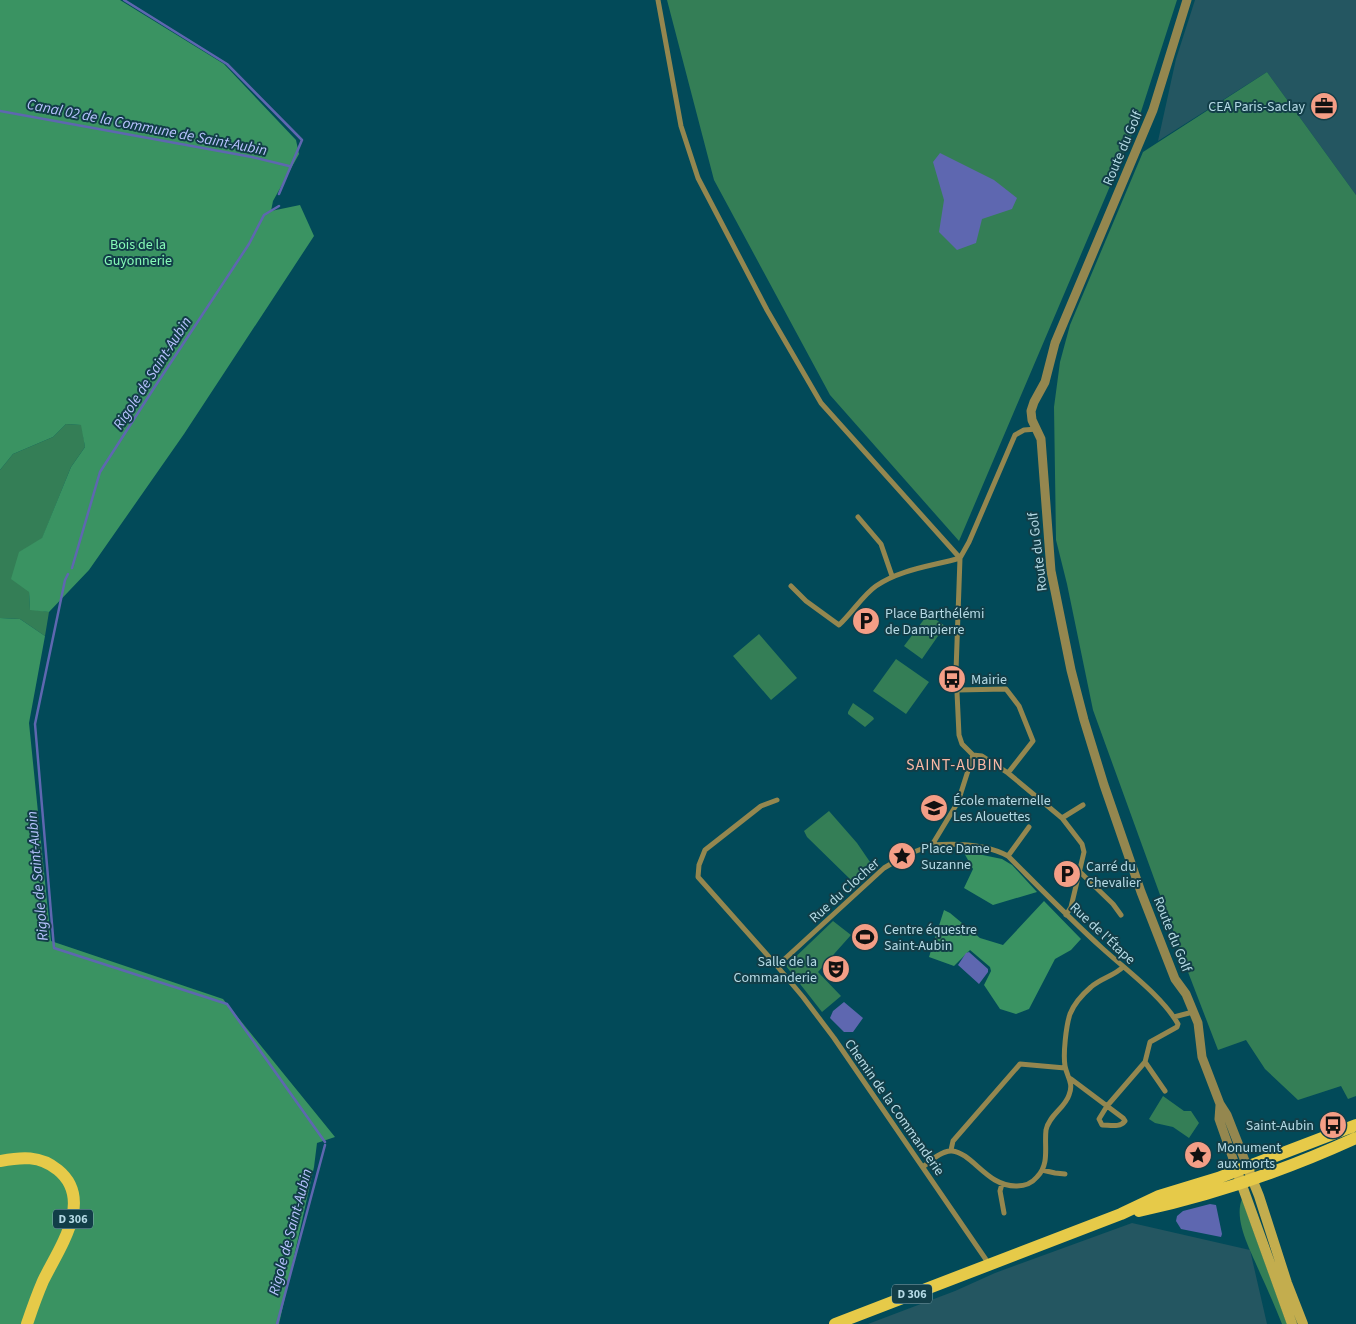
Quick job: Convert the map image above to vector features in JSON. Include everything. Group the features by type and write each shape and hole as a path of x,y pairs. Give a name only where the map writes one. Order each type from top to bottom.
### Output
{"main road":[{"name":"D 306","path":"834,1324 1121,1214 1159,1196 1218,1178 1356,1125"},
{"name":"D 306","path":"1121,1214 1246,1185 1356,1138"},
{"name":"D 306","path":"0,1161 30,1158 51,1165 62,1174 72,1190 74,1200 72,1221 43,1282 27,1324"},
{"name":"Route du Golf","path":"1242,1168 1246,1185"},
{"path":"1246,1185 1292,1324"},
{"path":"1246,1185 1258,1196 1286,1283 1303,1324"}],"street":[{"path":"658,0 681,126 698,178 767,310 821,403 960,558"},
{"name":"Route du Golf","path":"1187,0 1154,110 1055,343 1045,382 1031,411 1032,420 1041,439 1051,571 1071,670 1084,720 1104,785 1150,917 1175,979 1185,992 1193,1012 1200,1034 1202,1057 1220,1104 1219,1119 1242,1168"},
{"path":"1037,429 1024,430 1015,435 969,542 960,558 957,690 959,735 962,744 973,755 982,756 1008,774 1062,818 1083,847 1084,852 1071,907 1066,915"},
{"path":"858,517 881,544 892,576"},
{"path":"791,586 806,601 839,625 874,587 892,576 960,558"},
{"path":"957,690 1006,689 1019,706 1033,742 1008,774"},
{"path":"932,845 958,802 973,755"},
{"name":"Chemin de la Commanderie","path":"777,800 761,806 705,850 698,865 698,877 777,966 834,1038 989,1264"},
{"path":"1062,818 1083,805"},
{"path":"1008,856 1029,827"},
{"name":"Rue de l'Étape","path":"932,845 966,845 998,851 1008,856 1066,915 1154,994 1174,1017"},
{"name":"Rue du Clocher","path":"777,966 884,868 906,855 932,845"},
{"path":"1079,871 1114,904 1121,915"},
{"path":"1123,967 1118,972 1092,986 1070,1014 1067,1030 1065,1068 1071,1079 1106,1106 1123,1118 1125,1120 1122,1124 1102,1125 1099,1119 1106,1106 1145,1062 1150,1042 1178,1027 1174,1017 1193,1012"},
{"path":"1145,1062 1165,1090"},
{"path":"951,1150 953,1141 1020,1064 1065,1068"},
{"path":"923,1167 940,1154 951,1150 959,1153 1002,1184 1021,1186 1031,1182 1038,1177 1046,1160 1046,1130 1048,1124 1069,1096 1071,1079"},
{"path":"1042,1170 1066,1174"},
{"path":"1002,1184 1000,1191 1004,1213"}],"shaded area":[{"name":"CEA Paris-Saclay","path":"1195,0 1356,0 1356,195 1267,72 1158,141 1176,59"},
{"path":"1132,1223 1250,1250 1267,1324 868,1324 955,1291 995,1273"}],"green space":[{"name":"Bois de la Guyonnerie","path":"0,0 120,0 224,64 296,140 299,154 273,201 271,211 300,205 314,236 184,434 89,570 49,612 30,610 29,592 11,579 19,552 42,538 71,467 85,447 81,425 66,424 53,437 13,454 0,470"},
{"path":"667,0 1177,0 1139,118 959,541 830,395 714,180"},
{"path":"1267,72 1356,195 1356,1096 1348,1099 1341,1086 1298,1100 1265,1069 1246,1040 1218,1050 1093,710 1056,540 1054,407 1060,362 1070,325 1143,152"},
{"path":"66,424 82,425 85,447 71,467 42,539 19,553 29,592 30,609 49,612 45,636 20,619 0,618 0,470 13,454 53,437"},
{"path":"928,614 945,626 922,659 904,646"},
{"path":"0,618 20,619 45,636 29,723 51,941 223,999 335,1137 317,1143 314,1167 279,1324 0,1324"},
{"path":"759,634 797,678 771,700 733,656"},
{"path":"896,659 929,682 906,714 873,691"},
{"path":"853,703 874,719 865,727 848,714"},
{"path":"829,811 857,843 870,862 852,881 807,837 804,831"},
{"path":"963,851 1002,859 1012,865 1037,892 993,905 964,888 973,869"},
{"path":"1044,901 1081,939 1071,950 1055,959 1029,1009 1016,1014 1000,1009 984,985 991,971 990,967 970,950 954,966 929,957 944,910 980,938 1003,945"},
{"path":"833,921 851,935 818,972 841,996 822,1012 786,966"},
{"path":"1163,1096 1184,1111 1191,1111 1199,1123 1189,1138 1173,1127 1155,1123 1149,1119"},
{"path":"1242,1199 1287,1324 1282,1324 1248,1247 1240,1217"}],"water":[{"path":"940,153 994,180 1017,198 1012,209 982,219 976,243 957,250 939,232 944,200 933,162"},
{"path":"969,952 988,969 988,972 979,984 958,965 966,953"},
{"path":"844,1002 863,1018 853,1032 844,1032 830,1018 833,1011"},
{"path":"1210,1204 1216,1205 1221,1237 1181,1229 1176,1221 1177,1216 1183,1211"}],"waterway":[{"name":"Rigole de Saint-Aubin","path":"124,0 227,64 302,140 279,194"},
{"name":"Canal 02 de la Commune de Saint-Aubin","path":"0,111 252,157 289,166"},
{"name":"Rigole de Saint-Aubin","path":"72,568 100,472 249,244 264,215 279,206"},
{"name":"Rigole de Saint-Aubin","path":"68,574 65,580 35,724 54,948 227,1004 325,1142"},
{"name":"Rigole de Saint-Aubin","path":"277,1324 325,1145"}],"place":[{"name":"CEA Paris-Saclay","path":"1324,106"},
{"name":"Place Barthélémi de Dampierre","path":"866,621"},
{"name":"Mairie","path":"952,679"},
{"name":"École maternelle Les Alouettes","path":"934,808"},
{"name":"Place Dame Suzanne","path":"902,856"},
{"name":"Carré du Chevalier","path":"1067,874"},
{"name":"Centre équestre Saint-Aubin","path":"865,937"},
{"name":"Salle de la Commanderie","path":"836,969"},
{"name":"Saint-Aubin","path":"1333,1125"},
{"name":"Monument aux morts","path":"1198,1155"}],"district":[{"name":"SAINT-AUBIN","path":"955,764"}]}
